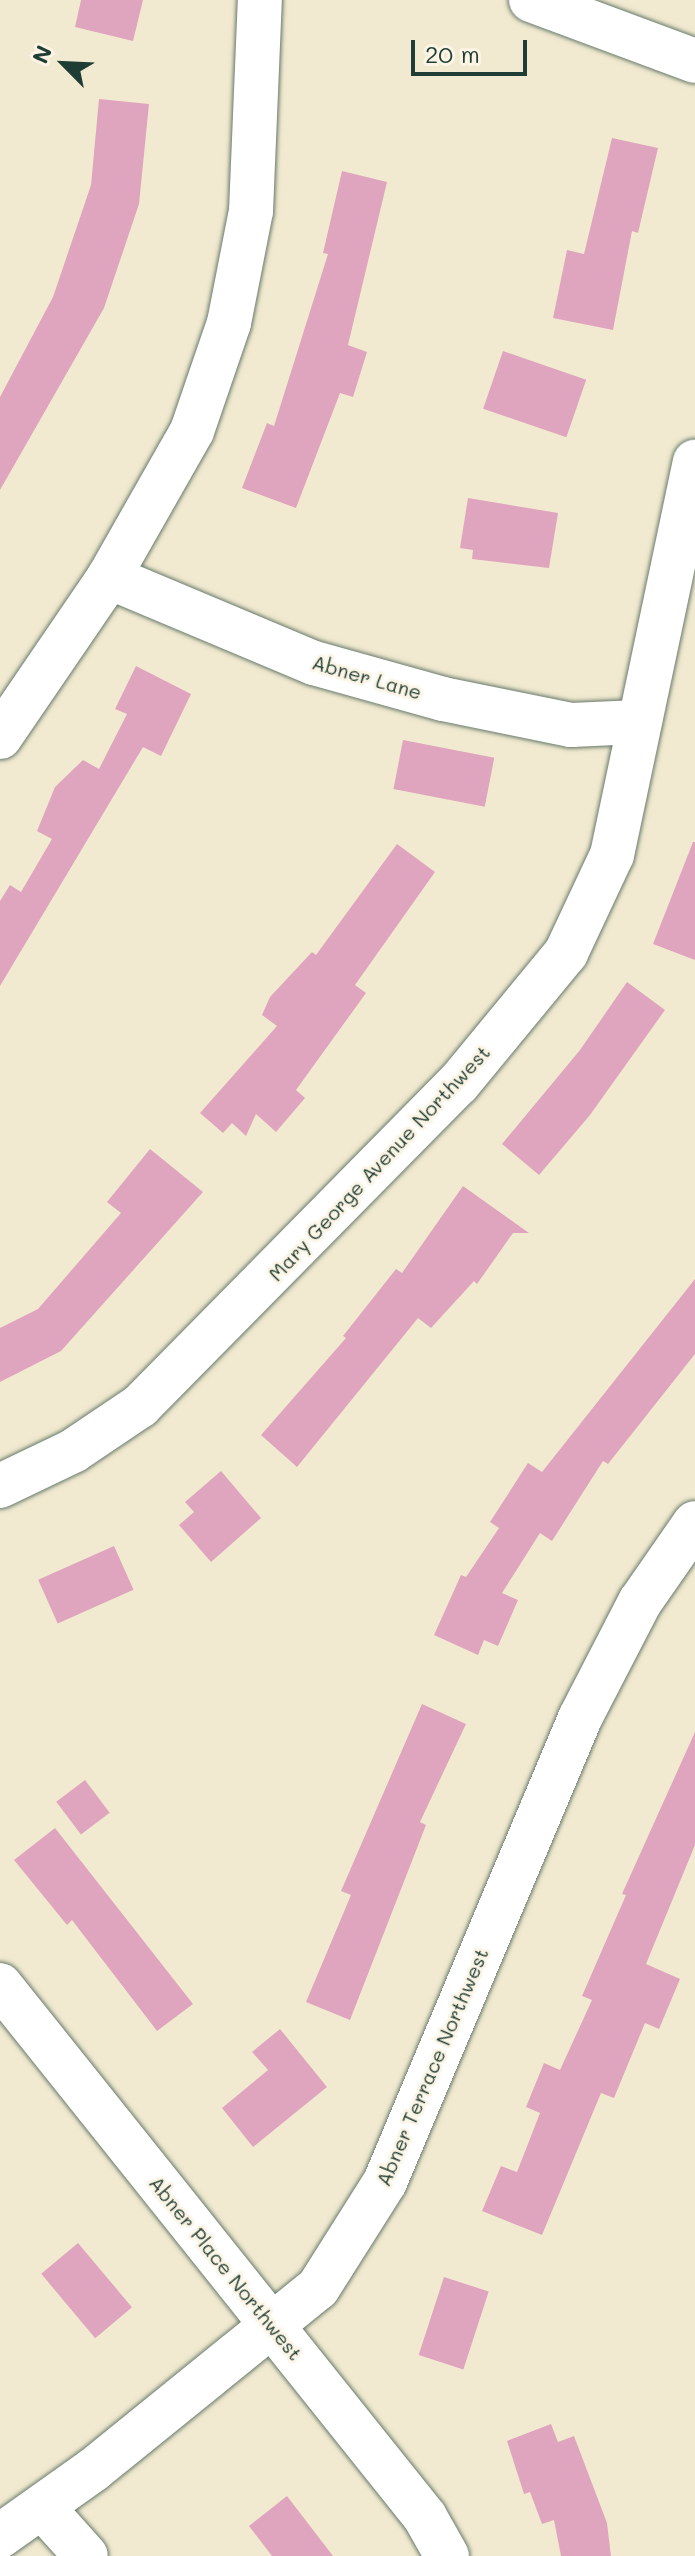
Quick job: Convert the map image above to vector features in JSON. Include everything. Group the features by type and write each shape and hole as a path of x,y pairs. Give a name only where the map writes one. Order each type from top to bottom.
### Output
{"street":[{"path":"0,737 109,577 192,431 229,323 251,211 260,0"},
{"path":"531,0 695,61"},
{"name":"Mary George Avenue Northwest","path":"0,1486 73,1451 140,1406 458,1084 566,953 612,855 695,462"},
{"name":"Abner Lane","path":"109,577 314,663 443,699 571,725 638,722"},
{"name":"Abner Terrace Northwest","path":"0,2536 43,2508 270,2323 318,2288 385,2182 580,1718 640,1602 695,1523"},
{"name":"Abner Place Northwest","path":"0,1985 425,2517 447,2556"},
{"path":"43,2508 86,2556"}],"building":[{"path":"81,0 143,0 133,41 75,27"},
{"path":"99,99 149,104 139,204 104,308 0,490 0,397 53,297 91,185"},
{"path":"612,138 658,148 638,233 632,231 613,330 553,318 567,250 584,254"},
{"path":"342,171 387,182 348,345 367,352 353,397 340,393 296,508 242,488 267,423 274,426 328,254 323,253"},
{"path":"503,351 586,380 566,437 483,409"},
{"path":"468,498 558,513 549,568 472,559 473,550 460,548"},
{"path":"136,666 191,694 161,756 143,747 0,986 0,901 10,885 21,892 52,839 37,831 55,787 83,760 99,769 127,714 115,709"},
{"path":"403,740 494,758 485,807 393,789"},
{"path":"695,842 695,960 653,944"},
{"path":"397,844 435,872 355,985 366,993 296,1090 305,1098 276,1132 256,1114 246,1136 232,1123 223,1133 200,1113 277,1026 262,1015 270,997 312,952 316,955"},
{"path":"627,982 665,1010 590,1115 539,1175 502,1144 580,1050"},
{"path":"150,1149 203,1192 61,1351 0,1382 0,1328 38,1309 121,1213 107,1202"},
{"path":"463,1186 529,1233 513,1233 477,1284 474,1281 431,1328 418,1318 297,1467 261,1435 346,1338 343,1336 396,1269 402,1273"},
{"path":"695,1279 695,1354 608,1464 603,1461 552,1541 540,1533 502,1593 518,1600 498,1646 484,1640 478,1655 434,1635 461,1575 466,1577 499,1528 490,1522 528,1463 542,1472"},
{"path":"221,1471 261,1518 211,1562 179,1525 194,1512 185,1502"},
{"path":"114,1546 134,1590 58,1624 38,1580"},
{"path":"422,1704 466,1724 420,1822 426,1825 350,2020 306,2002 351,1895 341,1891"},
{"path":"695,1732 695,1845 646,1964 680,1979 659,2029 645,2023 614,2098 601,2093 542,2235 482,2211 501,2166 517,2172 540,2113 526,2107 544,2063 560,2070 592,2000 582,1996 626,1895 622,1894"},
{"path":"85,1780 110,1813 81,1834 56,1802"},
{"path":"55,1828 193,2004 157,2031 72,1920 67,1925 14,1860"},
{"path":"280,2029 327,2087 253,2147 222,2108 268,2070 252,2052"},
{"path":"78,2243 132,2307 95,2338 41,2274"},
{"path":"444,2277 489,2292 463,2370 419,2355"},
{"path":"551,2424 558,2442 574,2436 607,2523 611,2556 561,2556 554,2520 542,2524 530,2492 524,2494 507,2441"},
{"path":"287,2496 333,2556 272,2556 249,2526"}]}
